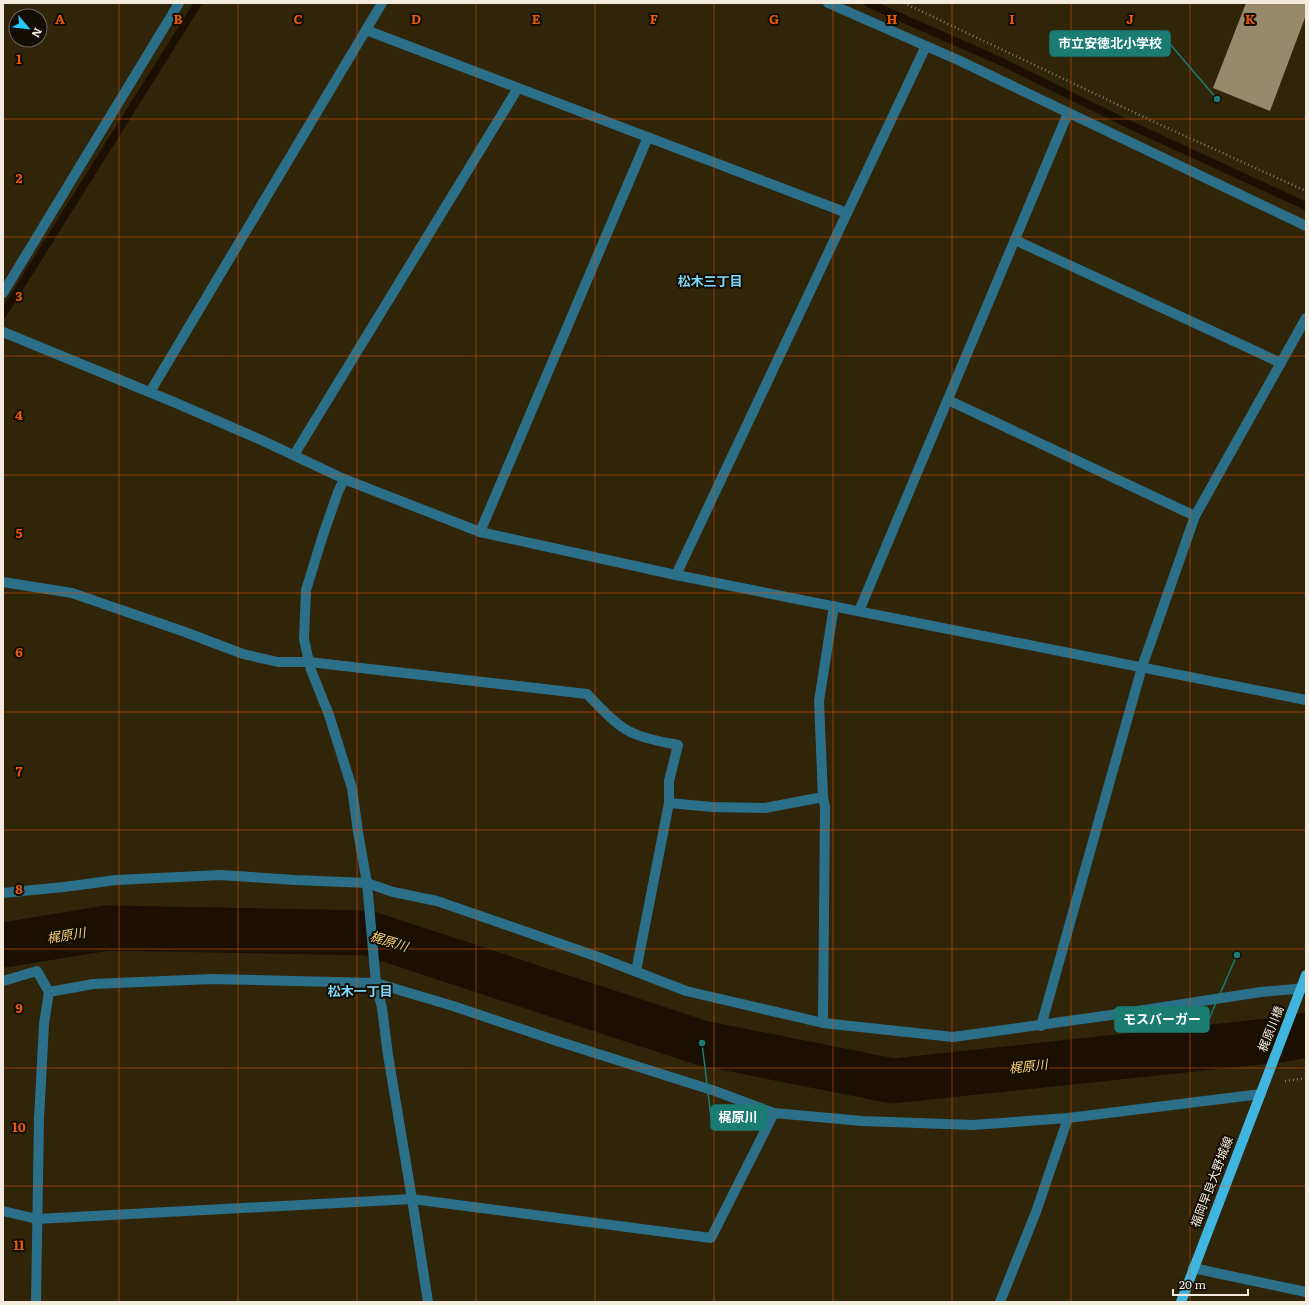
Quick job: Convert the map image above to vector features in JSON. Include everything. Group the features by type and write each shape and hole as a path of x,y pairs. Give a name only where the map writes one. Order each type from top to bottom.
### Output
{"main road":[{"path":"1302,991 1306,975"},
{"name":"梶原川橋","path":"1268,1072 1302,991"},
{"name":"福岡早良大野城線","path":"1181,1302 1261,1094 1268,1072"}],"street":[{"path":"3,293 179,3"},
{"path":"150,392 382,3"},
{"path":"835,4 1306,226"},
{"path":"366,30 847,213"},
{"path":"676,574 926,46"},
{"path":"294,455 518,88"},
{"path":"859,611 1068,113"},
{"path":"480,532 648,137"},
{"path":"1015,240 1281,363"},
{"path":"1041,1026 1142,667 1195,516 1306,318"},
{"path":"3,332 259,438 344,479 480,532 676,574 1306,700"},
{"path":"948,400 1195,516"},
{"path":"344,479 323,535 306,590 304,639 311,670 329,715 352,788 367,883 376,983 382,1008 388,1055 428,1302"},
{"path":"3,582 72,593 185,632 243,654 278,662 309,662 587,694 619,724 634,734 656,741 678,745 669,781 669,803 636,972"},
{"path":"823,1023 825,807 823,797 819,701 834,606"},
{"path":"669,803 712,807 765,808 823,797"},
{"path":"3,893 116,880 221,875 367,883 392,892 445,904 518,929 686,991 823,1023 952,1036 1041,1026 1261,992 1302,991"},
{"path":"3,981 36,971 49,992 44,1024 39,1119 36,1302"},
{"path":"49,992 93,984 212,979 376,983 453,1006 557,1041 716,1091 774,1113 862,1121 973,1125 1068,1118 1261,1094"},
{"path":"3,1211 37,1219 412,1199 711,1238 774,1113"},
{"path":"1000,1302 1036,1212 1068,1118"},
{"path":"1193,1268 1306,1292"}],"path":[{"path":"904,3 1150,120 1306,191"}],"building":[{"path":"1246,3 1306,3 1306,15 1270,111 1213,88"}],"waterway":[{"path":"3,314 198,3"},
{"path":"868,3 1002,62 1126,123 1306,206"},
{"name":"梶原川","path":"3,945 108,928 368,933 702,1043 893,1081 1279,1040 1306,1035"}],"place":[{"name":"市立安徳北小学校","path":"1217,99"},
{"name":"モスバーガー","path":"1237,955"},
{"name":"梶原川","path":"702,1043"}],"district":[{"name":"松木三丁目","path":"710,281"},
{"name":"松木一丁目","path":"360,991"}]}
